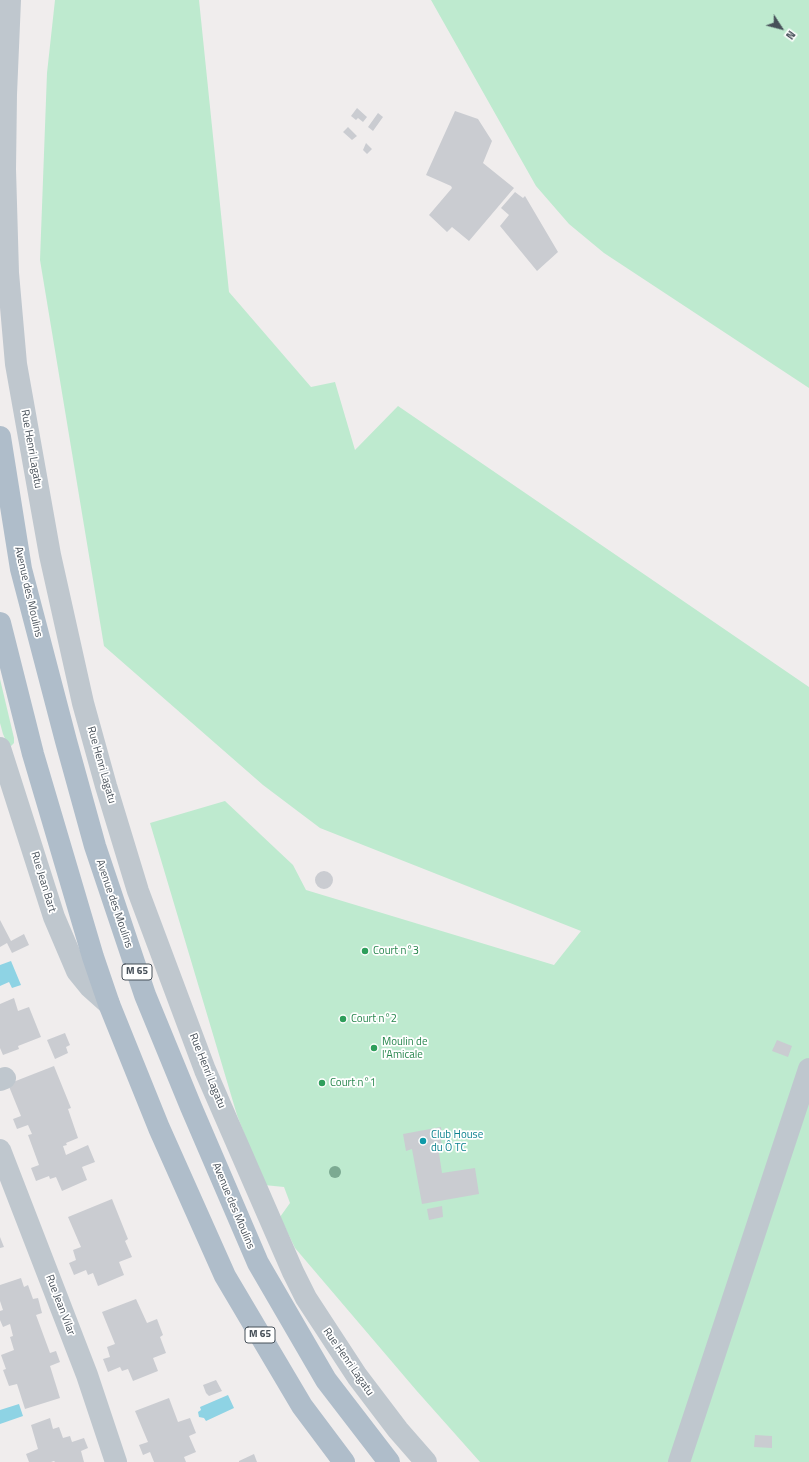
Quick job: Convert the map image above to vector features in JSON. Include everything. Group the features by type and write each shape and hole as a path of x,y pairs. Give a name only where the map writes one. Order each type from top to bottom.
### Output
{"main road":[{"name":"Avenue des Moulins","path":"0,437 21,569 95,846 145,995 258,1263 326,1380 389,1462"},
{"name":"M 65","path":"0,623 33,754 89,943 109,1004 159,1128 225,1276 302,1406 344,1462"}],"street":[{"name":"Rue Henri Lagatu","path":"10,0 6,94 5,169 8,273 16,364 50,555 83,703 106,786 138,891 205,1070 293,1272 306,1298 357,1376 398,1430 426,1462"},
{"name":"Rue Jean Bart","path":"0,748 54,916 74,964 77,971 90,987 109,1004"},
{"path":"679,1462 809,1069"},
{"name":"Rue Jean Vilar","path":"0,1150 87,1374 116,1462"}],"green space":[{"path":"55,0 199,0 229,292 311,387 335,382 355,450 398,406 809,687 809,1462 480,1462 416,1390 295,1248 280,1217 290,1203 284,1187 264,1185 237,1115 150,823 225,801 293,865 306,890 554,965 581,931 320,828 263,785 104,646 40,260 47,73"},
{"path":"431,0 809,0 809,388 604,253 569,224 536,186"},
{"path":"0,679 14,738 14,743 11,746 8,745 0,723"}],"water":[{"path":"11,961 21,985 12,988 9,982 0,986 0,965"},
{"path":"228,1395 234,1408 206,1421 204,1418 199,1417 198,1412 201,1410 200,1407"},
{"path":"19,1404 23,1416 0,1424 0,1410"}],"building":[{"path":"357,108 367,117 363,122 358,118 356,120 351,116"},
{"path":"455,111 478,119 492,141 483,163 514,188 469,241 452,227 447,232 429,215 452,188 451,186 426,175"},
{"path":"378,113 383,117 373,131 368,127"},
{"path":"348,127 357,136 352,140 343,132"},
{"path":"366,143 372,149 367,154 363,150"},
{"path":"515,192 523,198 525,196 558,252 537,271 500,226 509,215 501,208"},
{"path":"324,871 330,874 333,880 330,886 324,889 318,886 315,880 318,874"},
{"path":"0,920 11,941 24,934 29,945 12,953 7,943 0,947"},
{"path":"14,998 18,1011 29,1007 41,1037 18,1046 19,1049 3,1055 0,1048 0,1004"},
{"path":"65,1033 70,1045 66,1047 68,1053 55,1059 47,1040"},
{"path":"777,1040 792,1046 788,1057 772,1051"},
{"path":"54,1066 71,1108 68,1109 78,1138 66,1143 67,1145 63,1146 66,1155 88,1145 95,1162 82,1167 87,1180 62,1191 56,1177 50,1179 49,1176 36,1181 31,1168 39,1165 28,1135 32,1134 28,1125 17,1129 13,1119 21,1116 8,1084"},
{"path":"441,1127 442,1135 440,1135 442,1146 438,1147 442,1173 475,1168 479,1194 422,1204 412,1149 406,1151 403,1134"},
{"path":"112,1199 128,1239 125,1241 132,1257 119,1262 124,1275 98,1286 93,1273 88,1275 86,1270 74,1275 69,1263 76,1260 73,1250 81,1247 68,1217"},
{"path":"442,1206 443,1217 429,1220 427,1209"},
{"path":"0,1237 4,1247 0,1248"},
{"path":"21,1278 24,1287 28,1285 33,1299 38,1298 42,1313 36,1315 50,1353 56,1351 60,1362 50,1366 60,1398 25,1409 17,1384 9,1386 3,1370 6,1369 1,1355 14,1350 10,1337 13,1336 10,1324 3,1327 0,1320 0,1311 3,1310 0,1301 0,1285"},
{"path":"136,1299 147,1323 157,1319 163,1335 160,1337 166,1353 153,1358 158,1371 133,1381 128,1369 122,1371 120,1367 108,1372 103,1359 110,1357 107,1347 115,1344 102,1312"},
{"path":"216,1380 222,1391 209,1396 203,1385"},
{"path":"169,1398 178,1422 190,1418 196,1433 189,1436 196,1452 184,1457 186,1462 154,1462 150,1452 143,1455 139,1445 148,1442 135,1411"},
{"path":"50,1418 53,1429 59,1427 63,1438 70,1436 72,1442 84,1438 88,1448 81,1451 84,1462 29,1462 26,1454 38,1449 31,1425"},
{"path":"755,1435 772,1436 772,1448 754,1447"},
{"path":"254,1454 257,1462 239,1462 239,1461"}],"place":[{"name":"Court n°3","path":"365,951"},
{"name":"Court n°2","path":"343,1019"},
{"name":"Moulin de l'Amicale","path":"374,1048"},
{"name":"Court n°1","path":"322,1083"},
{"name":"Club House du Ô TC","path":"423,1141"}]}
